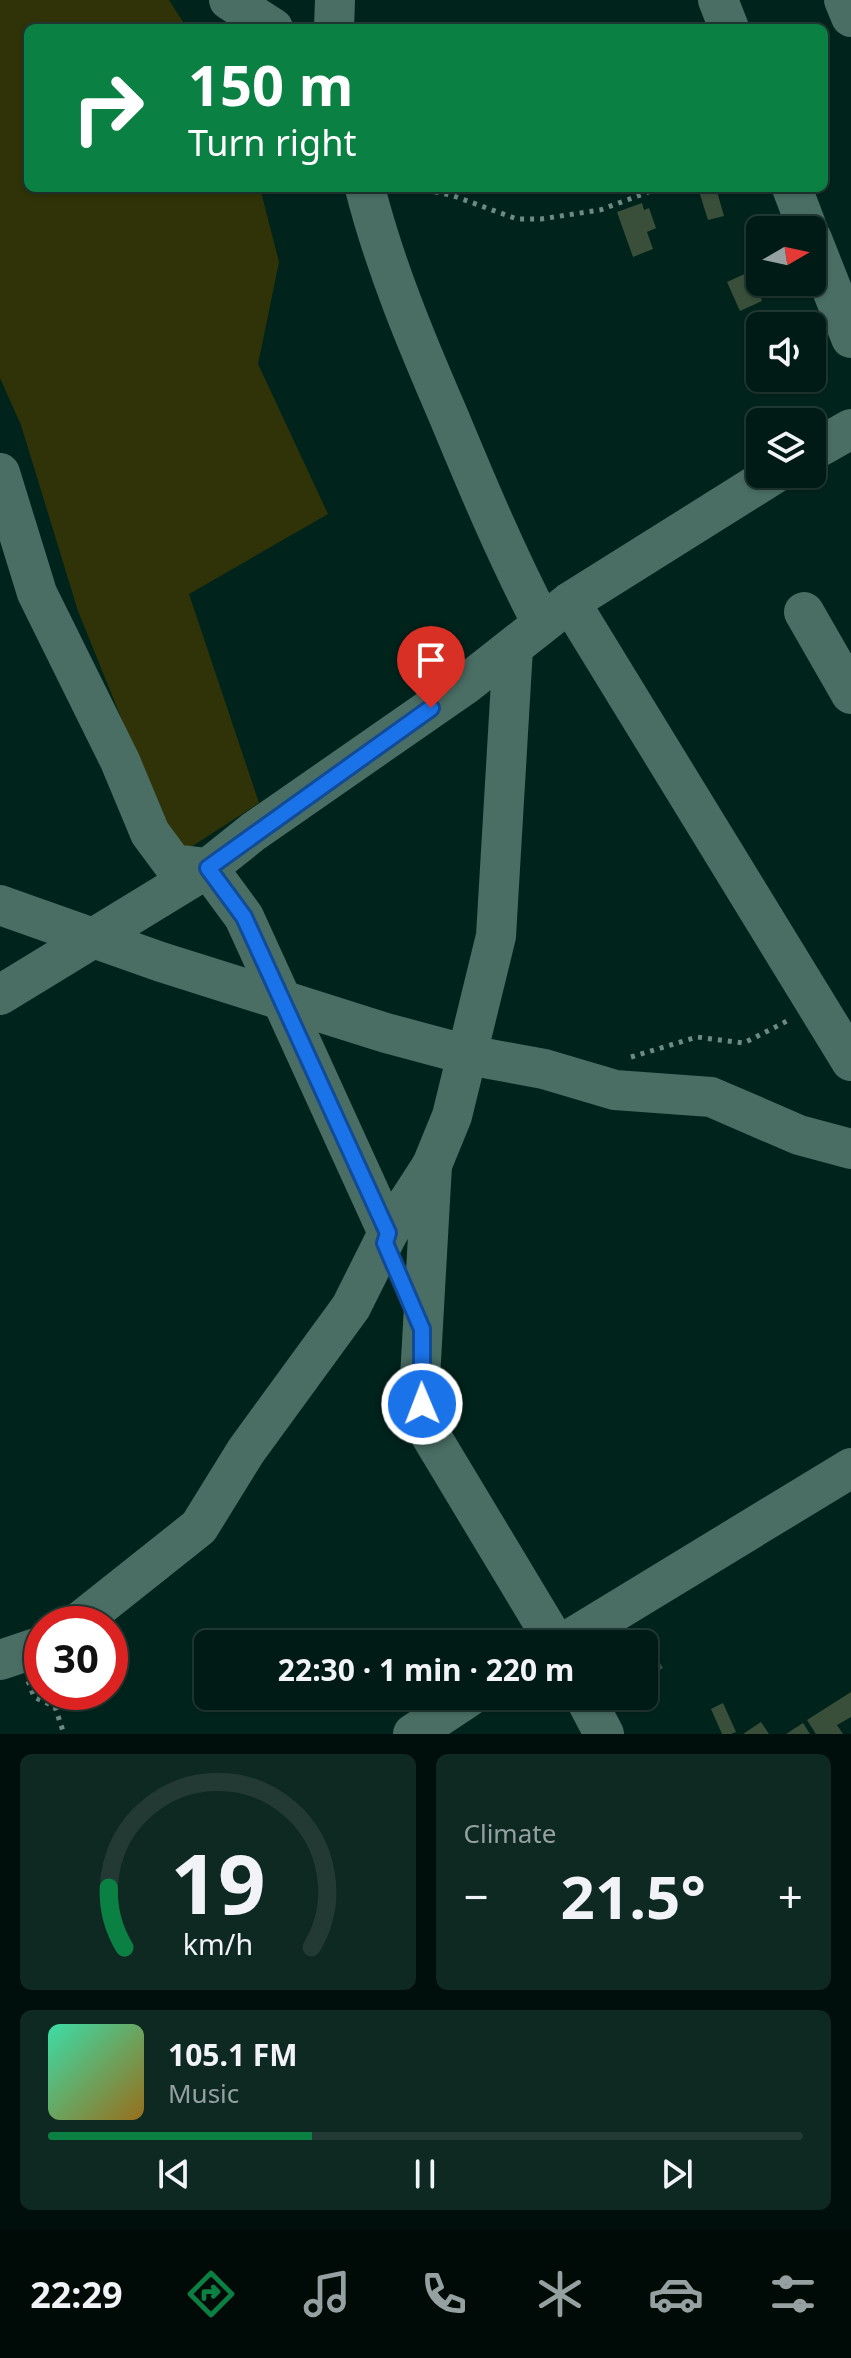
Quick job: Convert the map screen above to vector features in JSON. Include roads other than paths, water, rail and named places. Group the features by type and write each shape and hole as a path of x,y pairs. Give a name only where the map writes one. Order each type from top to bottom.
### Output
{"street":[{"path":"229,0 267,24"},
{"path":"334,24 335,0"},
{"path":"718,0 727,24"},
{"path":"844,0 851,17"},
{"path":"366,192 398,290 430,373 502,541 542,624 630,706 851,1061"},
{"path":"794,192 803,216"},
{"path":"826,275 851,338"},
{"path":"826,443 851,429"},
{"path":"0,473 37,593 120,761 150,833 173,864 208,868 244,917 285,1001 422,1329"},
{"path":"0,995 208,868 542,624 752,488"},
{"path":"804,612 851,694"},
{"path":"100,1606 199,1527 246,1451 351,1307 386,1238 432,1165 452,1116 496,936 542,624"},
{"path":"0,905 285,1001 468,1055 544,1069 615,1090 711,1097 799,1135 851,1149"},
{"path":"432,1165 422,1329 422,1404 431,1436 548,1630"},
{"path":"585,1630 851,1468"},
{"path":"591,1710 604,1734"}]}
